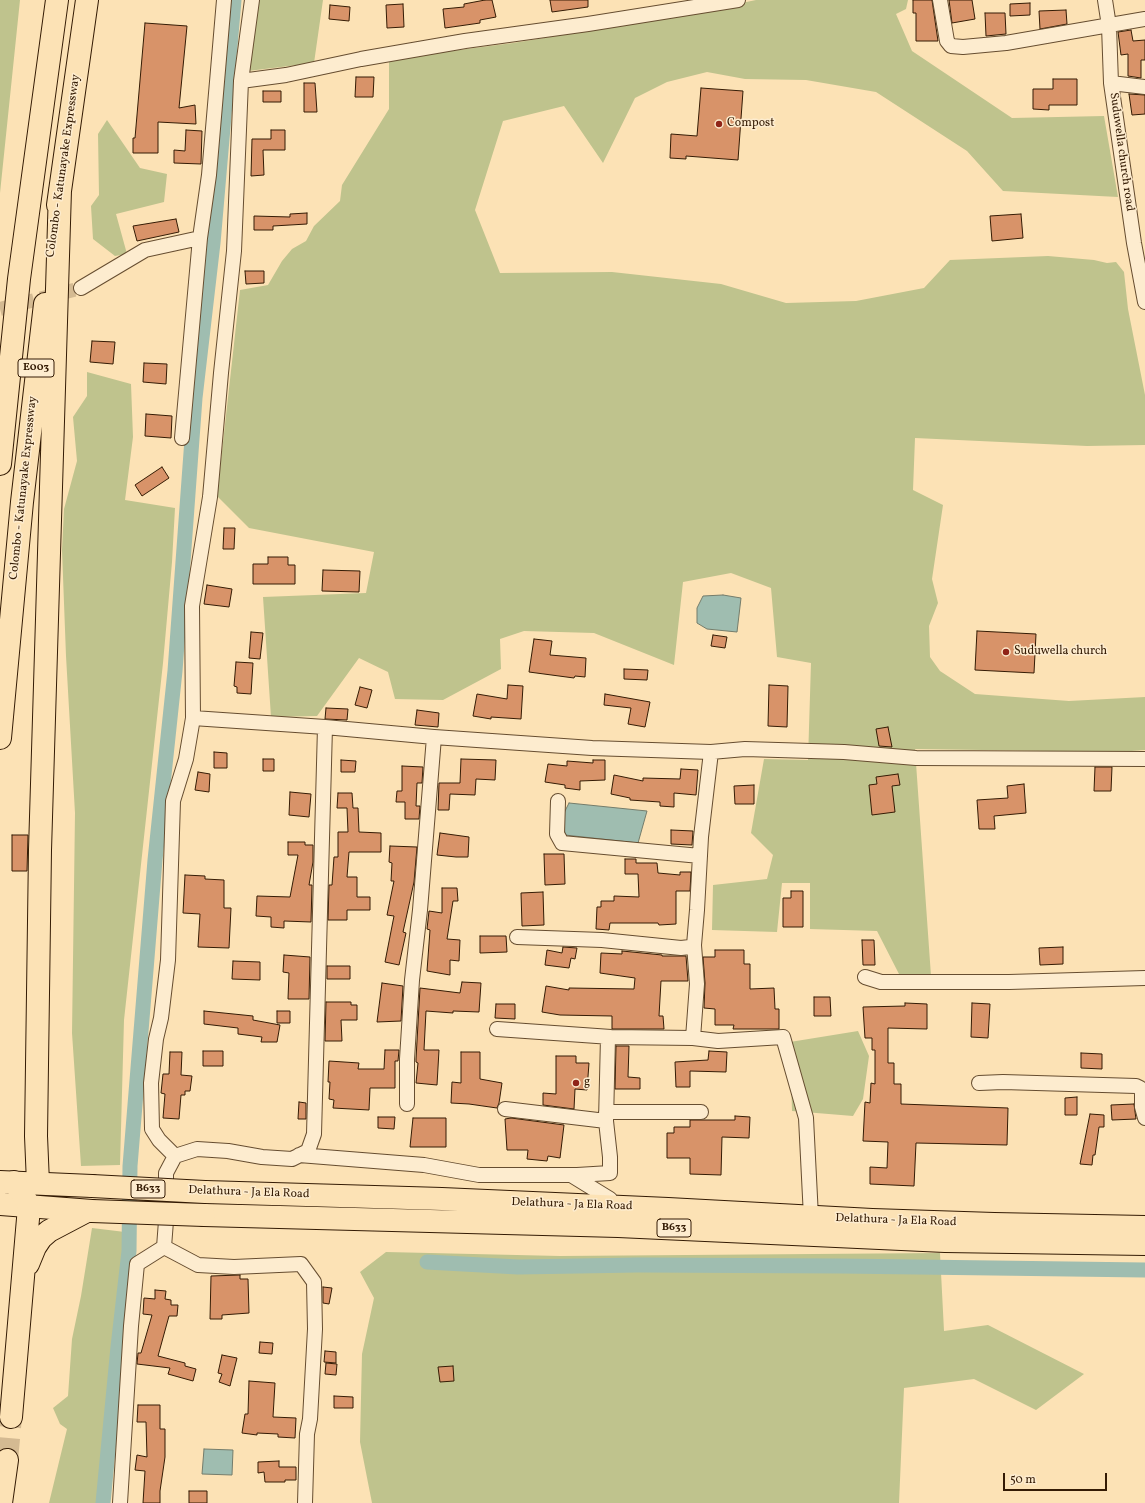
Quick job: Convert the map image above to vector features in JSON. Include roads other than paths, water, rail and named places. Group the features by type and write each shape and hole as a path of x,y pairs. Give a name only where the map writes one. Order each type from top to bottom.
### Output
{"main road":[{"name":"E003","path":"0,464 20,271 57,0"},
{"name":"Colombo - Katunayake Expressway","path":"0,738 22,502 39,342 87,0"},
{"path":"38,1183 36,1136 40,850 60,190"},
{"path":"0,398 11,353"},
{"path":"7,1182 25,1198 14,1205 24,1273 11,1417"},
{"name":"Delathura - Ja Ela Road","path":"7,1182 205,1192 610,1203 811,1217 994,1224 1145,1227"},
{"name":"Delathura - Ja Ela Road","path":"14,1205 90,1211 618,1226 945,1241 1145,1244"},
{"path":"24,1273 35,1247 41,1238 59,1224 90,1211"},
{"path":"1,1503 6,1460"}],"street":[{"path":"182,438 200,238 209,175 224,0"},
{"path":"175,1156 159,1140 152,1129 151,1083 168,960 173,801 186,759 194,718 192,606 210,496 234,251 241,81 252,0"},
{"path":"241,81 286,75 361,59 465,40 588,24 738,0"},
{"path":"940,0 947,41 951,46 964,47 1006,43 1145,19"},
{"name":"Suduwella church road","path":"1105,0 1109,26 1111,83 1134,243 1145,302"},
{"path":"1111,83 1145,87"},
{"path":"81,288 145,250 200,238"},
{"path":"194,718 592,748 711,752 745,749 844,752 916,758 1145,759"},
{"path":"164,1247 166,1221 166,1173 175,1156 197,1149 228,1151 262,1157 292,1158 308,1151 314,1134 325,727"},
{"path":"407,1104 407,1059 412,980 420,910 434,737"},
{"path":"693,1038 697,984 694,945 700,856 711,752"},
{"path":"558,801 557,834 562,843 700,856"},
{"path":"517,937 602,940 681,948 694,945"},
{"path":"865,977 881,982 1009,982 1145,978"},
{"path":"497,1030 608,1037 693,1038 718,1041 783,1037 806,1118 811,1217"},
{"path":"608,1037 606,1116 610,1157 610,1203"},
{"path":"979,1083 1003,1082 1136,1086 1142,1091 1142,1107 1145,1118"},
{"path":"505,1109 606,1116 701,1112"},
{"path":"299,1155 424,1165 479,1175 571,1175 610,1173"},
{"path":"571,1175 610,1203"},
{"path":"120,1503 131,1326 137,1264 164,1247"},
{"path":"164,1247 198,1265 234,1267 301,1264 314,1282 315,1329 310,1419 307,1434 305,1503"}],"waterway":[{"path":"103,1503 129,1251 130,1166 155,860 175,671 195,398 213,243 234,0"},
{"path":"427,1262 518,1267 638,1265 1145,1270"}],"tunnel":[{"path":"0,309 81,288"},
{"path":"7,1460 11,1417"}],"place":[{"name":"Compost","path":"719,124"},
{"name":"Suduwella church","path":"1006,652"},
{"name":"g","path":"576,1083"}]}
